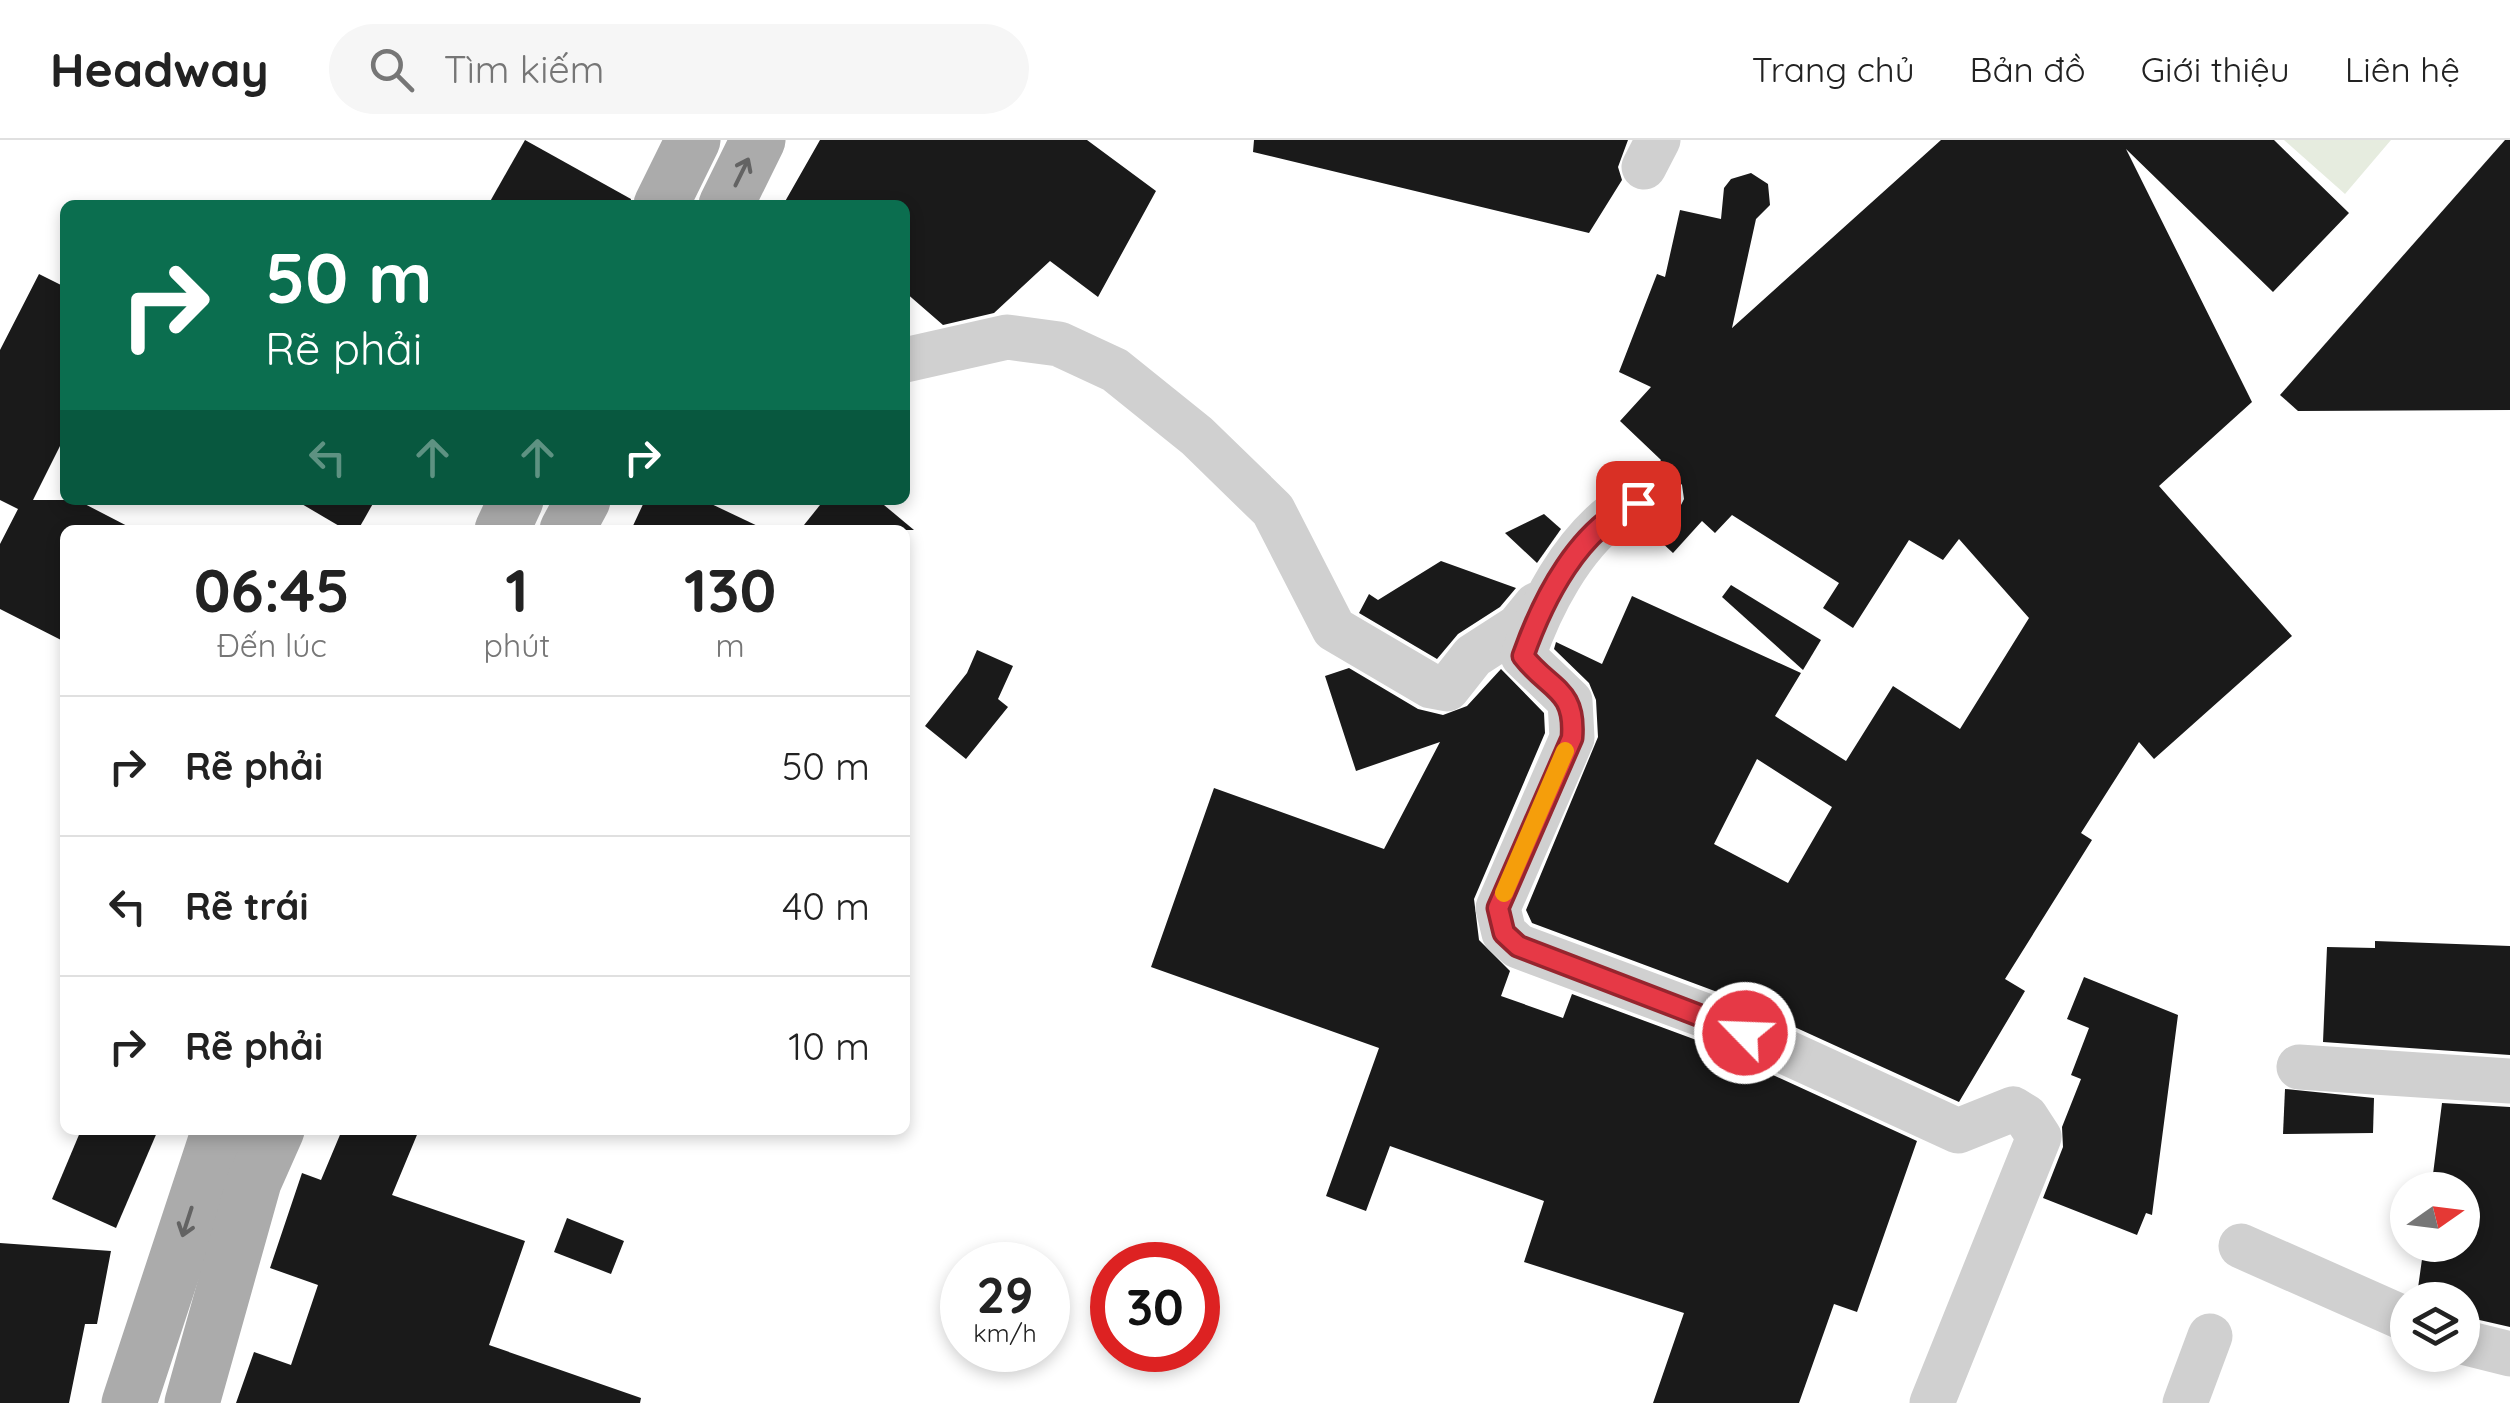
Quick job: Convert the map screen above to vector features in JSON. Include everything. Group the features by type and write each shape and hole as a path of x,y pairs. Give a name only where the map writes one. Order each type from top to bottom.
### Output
{"main road":[{"path":"663,200 692,140"},
{"path":"728,200 758,140"},
{"path":"129,1403 218,1135"},
{"path":"192,1403 254,1182 275,1135"}],"street":[{"path":"910,359 1007,337 1058,344 1116,370 1197,436 1273,510 1334,629 1431,686 1447,689 1473,656 1518,627 1530,608 1543,602"},
{"path":"1658,495 1617,512 1592,536 1543,602 1523,656 1570,701 1572,738 1498,908 1504,933 1518,946 1710,1017 1958,1131 2013,1109 2026,1117 2039,1136 1932,1403"},
{"path":"2299,1067 2510,1081"},
{"path":"2240,1246 2390,1312"},
{"path":"2185,1403 2210,1336"},
{"path":"2480,1346 2510,1354"}],"shaded area":[{"path":"2284,140 2391,140 2345,194"}],"building":[{"path":"525,140 631,199 631,200 491,200"},
{"path":"820,140 1087,140 1156,191 1098,297 1050,261 994,313 943,325 910,296 910,200 786,200"},
{"path":"1254,140 1628,140 1618,167 1622,180 1589,233 1253,152"},
{"path":"1941,140 2274,140 2349,213 2273,292 2126,149 2252,402 2159,486 2292,636 2154,759 2139,742 2081,833 2092,840 2005,979 2025,991 1959,1102 1720,993 1532,923 1526,910 1598,737 1596,700 1589,683 1554,649 1556,642 1602,664 1632,596 1801,673 1775,716 1846,761 1893,686 1960,729 2029,618 1959,539 1943,560 1909,540 1853,628 1823,608 1839,583 1732,515 1715,533 1702,521 1673,553 1645,527 1677,513 1684,499 1682,485 1674,475 1653,470 1661,460 1620,421 1651,387 1619,372 1657,274 1665,277 1680,210 1721,219 1724,188 1731,179 1751,173 1768,184 1770,205 1756,219 1732,328","holes":["1757,759 1832,807 1788,883 1714,844"]},
{"path":"2505,140 2510,140 2510,410 2298,411 2280,395"},
{"path":"39,274 60,284 60,446 33,500 87,505 125,525 60,525 60,639 0,609 0,544 18,509 0,500 0,350"},
{"path":"304,505 372,505 361,525 338,525"},
{"path":"643,505 714,505 756,525 633,525"},
{"path":"820,505 884,505 908,525 804,525"},
{"path":"1544,514 1561,529 1537,563 1505,533"},
{"path":"1441,561 1516,588 1500,607 1458,634 1437,659 1359,613 1369,594 1378,600"},
{"path":"1731,585 1821,640 1803,670 1722,597"},
{"path":"977,650 1013,666 998,699 1008,707 966,759 925,726 967,673"},
{"path":"1349,668 1418,709 1443,715 1467,706 1501,669 1544,713 1545,733 1474,899 1479,940 1510,971 1501,996 1563,1018 1572,994 1699,1041 1917,1141 1857,1312 1834,1304 1799,1403 1653,1403 1684,1313 1524,1262 1544,1201 1390,1146 1366,1211 1326,1196 1379,1048 1151,967 1214,788 1384,849 1440,742 1356,771 1325,676"},
{"path":"2375,941 2510,946 2510,1055 2323,1042 2327,947 2375,948"},
{"path":"2084,977 2178,1015 2152,1215 2146,1213 2137,1235 2043,1198 2063,1147 2062,1127 2081,1079 2071,1075 2089,1028 2067,1019"},
{"path":"2285,1089 2374,1098 2373,1133 2283,1134"},
{"path":"2442,1103 2510,1107 2510,1327 2480,1320 2480,1282 2419,1282 2422,1262 2480,1262 2480,1172 2433,1172"},
{"path":"79,1135 156,1135 116,1228 52,1199"},
{"path":"340,1135 417,1135 392,1195 525,1241 489,1345 641,1398 640,1403 236,1403 254,1352 291,1365 318,1285 270,1268 302,1173 321,1180"},
{"path":"567,1218 624,1241 611,1274 554,1252"},
{"path":"0,1243 111,1251 97,1324 85,1324 69,1403 0,1403"}],"slow traffic":[{"path":"1504,893 1565,751"}],"route":[{"path":"1638,503 1617,512 1592,536 1543,602 1523,656 1570,701 1574,718 1572,738 1518,854 1498,908 1500,923 1504,933 1518,946 1745,1033"}]}
